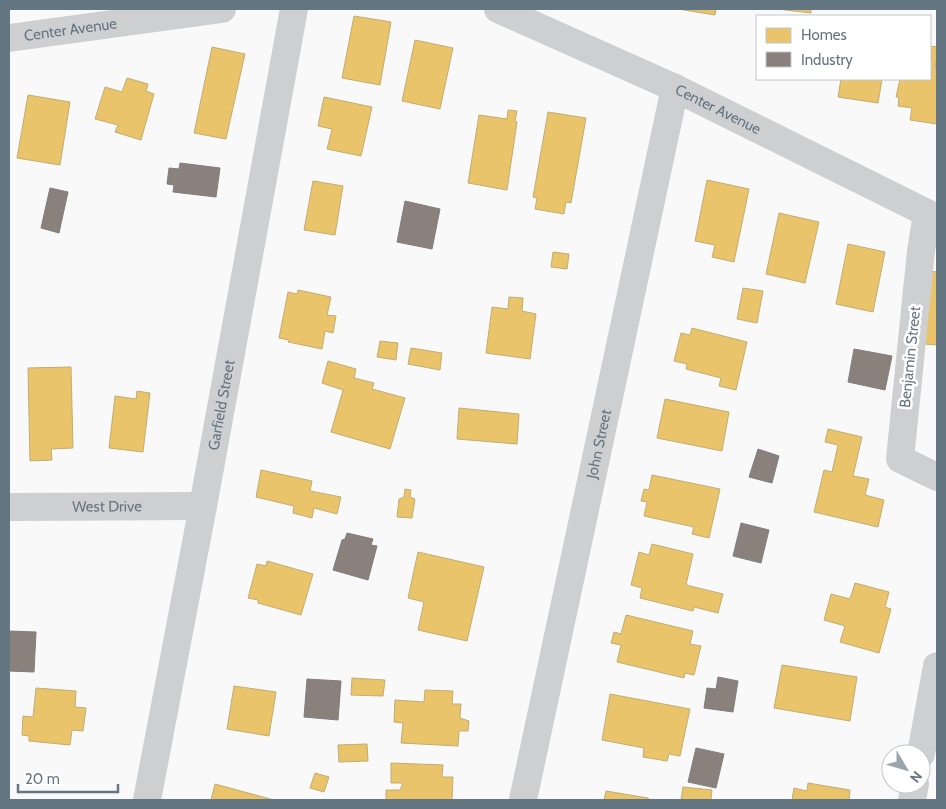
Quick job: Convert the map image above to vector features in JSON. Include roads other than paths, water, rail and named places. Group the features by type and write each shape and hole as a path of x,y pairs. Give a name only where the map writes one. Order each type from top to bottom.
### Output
{"street":[{"name":"Center Avenue","path":"9,38 222,9"},
{"name":"Garfield Street","path":"147,800 294,9"},
{"name":"Center Avenue","path":"498,9 675,88 932,216"},
{"name":"John Street","path":"523,800 675,88"},
{"name":"Benjamin Street","path":"932,216 921,251 900,459 937,477"},
{"name":"West Drive","path":"9,507 203,506"},
{"path":"923,744 937,666"}]}
